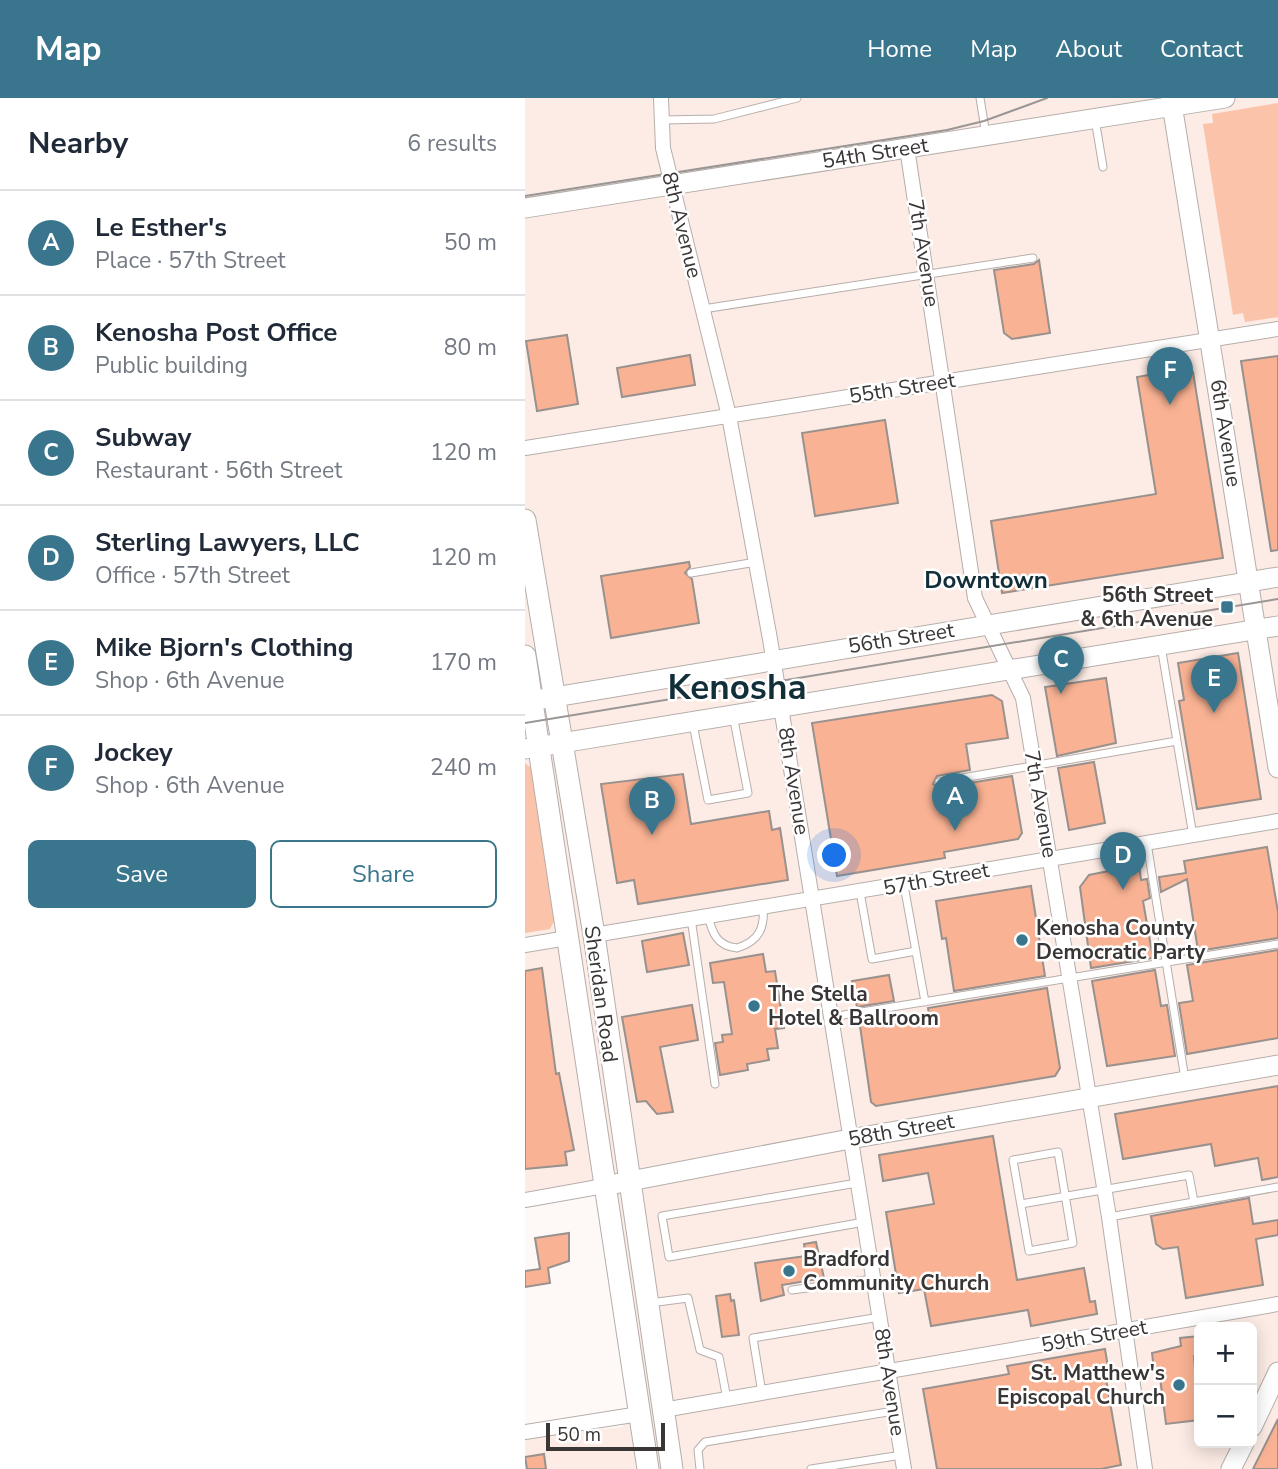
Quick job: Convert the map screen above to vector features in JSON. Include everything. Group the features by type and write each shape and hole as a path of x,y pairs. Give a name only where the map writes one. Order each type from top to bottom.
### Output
{"main road":[{"name":"Sheridan Road","path":"525,520 594,935 627,1180 672,1469"},
{"name":"Sheridan Road","path":"525,656 532,748 567,938 648,1469"}],"street":[{"name":"8th Avenue","path":"661,98 663,148 729,416 774,659 903,1462"},
{"name":"54th Street","path":"525,208 1095,119 1172,102 1225,98"},
{"name":"6th Avenue","path":"1172,102 1256,629 1273,699 1278,768"},
{"name":"7th Avenue","path":"907,148 975,598 1023,698 1105,1190 1145,1469"},
{"name":"55th Street","path":"525,448 1278,329"},
{"name":"56th Street","path":"528,701 1278,577"},
{"path":"532,748 1278,626"},
{"name":"57th Street","path":"594,935 1278,821"},
{"path":"525,945 567,938"},
{"name":"58th Street","path":"525,1200 850,1139 1278,1065"},
{"name":"59th Street","path":"663,1410 1278,1304"},
{"path":"1257,1416 1278,1372"},
{"path":"525,1432 639,1413"},
{"path":"1231,1469 1242,1448"}],"lane":[{"path":"662,120 714,120 797,98"},
{"path":"980,98 986,135"},
{"path":"1095,119 1103,167"},
{"path":"703,309 1033,258"},
{"path":"691,573 756,562"},
{"path":"1161,645 1193,836"},
{"path":"692,721 708,800 748,793 733,714"},
{"path":"939,782 1177,741"},
{"path":"1147,844 1185,1080"},
{"path":"904,884 925,1002"},
{"path":"859,892 872,959 916,951"},
{"path":"708,914 714,935 720,943 737,948 755,940 762,931 763,905"},
{"path":"691,917 715,1084"},
{"path":"831,1017 1278,944"},
{"path":"1058,1152 1073,1243 1029,1251 1021,1204 1013,1160 1058,1152"},
{"path":"1021,1204 1189,1175 1194,1202"},
{"path":"857,1183 662,1216 669,1257 864,1222"},
{"path":"1109,1217 1278,1188"},
{"path":"792,1290 873,1279"},
{"path":"646,1304 688,1298 700,1350 719,1357 727,1399"},
{"path":"762,1393 753,1338 880,1317"},
{"path":"700,1469 698,1450 705,1442 895,1411"},
{"path":"811,1469 903,1462"}],"shaded area":[{"path":"525,98 1278,98 1278,1469 525,1469 525,1437 622,1427 627,1416 639,1414 604,1187 525,1200"},
{"path":"1278,103 1278,317 1245,322 1243,313 1233,315 1203,124 1213,123 1212,114"},
{"path":"525,763 534,770 557,916 550,929 525,933"}],"building":[{"path":"1039,260 1050,333 1012,339 1004,333 994,270 1034,264"},
{"path":"567,335 578,404 537,411 526,341"},
{"path":"690,355 695,385 622,397 617,368"},
{"path":"1278,356 1278,550 1271,551 1241,361"},
{"path":"1188,368 1193,372 1223,558 1002,593 991,521 1156,494 1137,377"},
{"path":"885,420 898,503 815,516 802,433"},
{"path":"689,562 690,567 685,573 692,579 699,623 611,638 601,576"},
{"path":"1238,653 1261,799 1197,809 1179,701 1184,700 1178,663"},
{"path":"1106,678 1116,743 1057,756 1045,687"},
{"path":"992,695 1002,701 1008,738 966,744 970,770 937,776 933,784 940,788 1012,776 1022,833 1018,839 944,852 945,858 837,876 812,723"},
{"path":"1094,762 1105,823 1069,830 1058,768"},
{"path":"683,774 691,824 769,811 772,830 780,828 788,880 638,904 634,880 617,883 601,784"},
{"path":"1267,847 1278,912 1278,938 1198,951 1187,879 1161,892 1159,877 1186,873 1184,861"},
{"path":"1139,865 1141,880 1147,879 1150,898 1143,901 1153,958 1091,968 1080,887 1089,875"},
{"path":"1031,886 1045,976 954,991 946,938 942,939 936,901"},
{"path":"683,933 689,965 647,972 642,941"},
{"path":"1278,950 1278,1038 1187,1054 1179,1003 1193,1001 1187,965"},
{"name":"The Stella Hotel & Ballroom","path":"763,954 766,972 775,971 784,1028 775,1029 778,1048 767,1049 769,1060 747,1064 748,1070 720,1075 715,1043 723,1042 722,1035 732,1034 724,982 713,983 710,963"},
{"path":"542,968 556,1074 559,1073 574,1150 565,1152 567,1165 525,1169 525,971"},
{"path":"1155,970 1161,1006 1167,1005 1175,1056 1107,1066 1092,981"},
{"path":"889,975 894,1001 857,1007 852,981"},
{"path":"1047,988 1060,1068 1055,1076 876,1106 871,1102 859,1019 896,1013 897,1019 929,1014 928,1008"},
{"path":"692,1005 698,1040 660,1047 673,1112 657,1114 646,1101 637,1102 622,1017"},
{"path":"1278,1086 1278,1177 1262,1180 1258,1158 1215,1166 1211,1144 1123,1159 1115,1114"},
{"path":"993,1136 1017,1280 1084,1268 1090,1302 1095,1301 1097,1314 1031,1326 1028,1310 931,1326 924,1289 899,1293 886,1212 934,1204 928,1173 883,1181 879,1155"},
{"path":"1249,1198 1253,1224 1278,1220 1278,1235 1256,1239 1263,1285 1186,1298 1178,1247 1163,1249 1156,1244 1151,1216"},
{"path":"569,1233 569,1261 548,1268 550,1283 525,1287 525,1271 540,1269 535,1238"},
{"name":"Bradford Community Church","path":"816,1242 824,1278 782,1285 784,1295 761,1301 755,1263 806,1256 804,1244"},
{"path":"730,1294 731,1301 734,1300 739,1335 722,1337 716,1296"},
{"name":"St. Matthew's Episcopal Church","path":"1194,1337 1194,1421 1166,1424 1159,1370 1154,1370 1152,1353 1181,1346 1180,1338"},
{"path":"1105,1349 1110,1379 1106,1379 1121,1465 1101,1469 937,1469 923,1389 1009,1374 1007,1366"},
{"path":"1278,1419 1278,1469 1253,1469"},
{"path":"544,1454 546,1469 527,1469 525,1457"}],"tram line":[{"path":"525,196 947,130 984,121 1047,98"},
{"path":"525,723 1278,599"}],"place":[{"name":"Jockey","path":"1170,405"},
{"name":"56th Street & 6th Avenue","path":"1227,607"},
{"name":"Subway","path":"1061,694"},
{"name":"Mike Bjorn's Clothing","path":"1214,713"},
{"name":"Le Esther's","path":"955,831"},
{"name":"Kenosha Post Office","path":"652,835"},
{"name":"Sterling Lawyers, LLC","path":"1123,890"},
{"name":"Kenosha County Democratic Party","path":"1022,940"},
{"name":"The Stella Hotel & Ballroom","path":"754,1006"},
{"name":"Bradford Community Church","path":"789,1271"},
{"name":"St. Matthew's Episcopal Church","path":"1179,1385"}],"district":[{"name":"Downtown","path":"986,580"},
{"name":"Kenosha","path":"737,687"}]}
